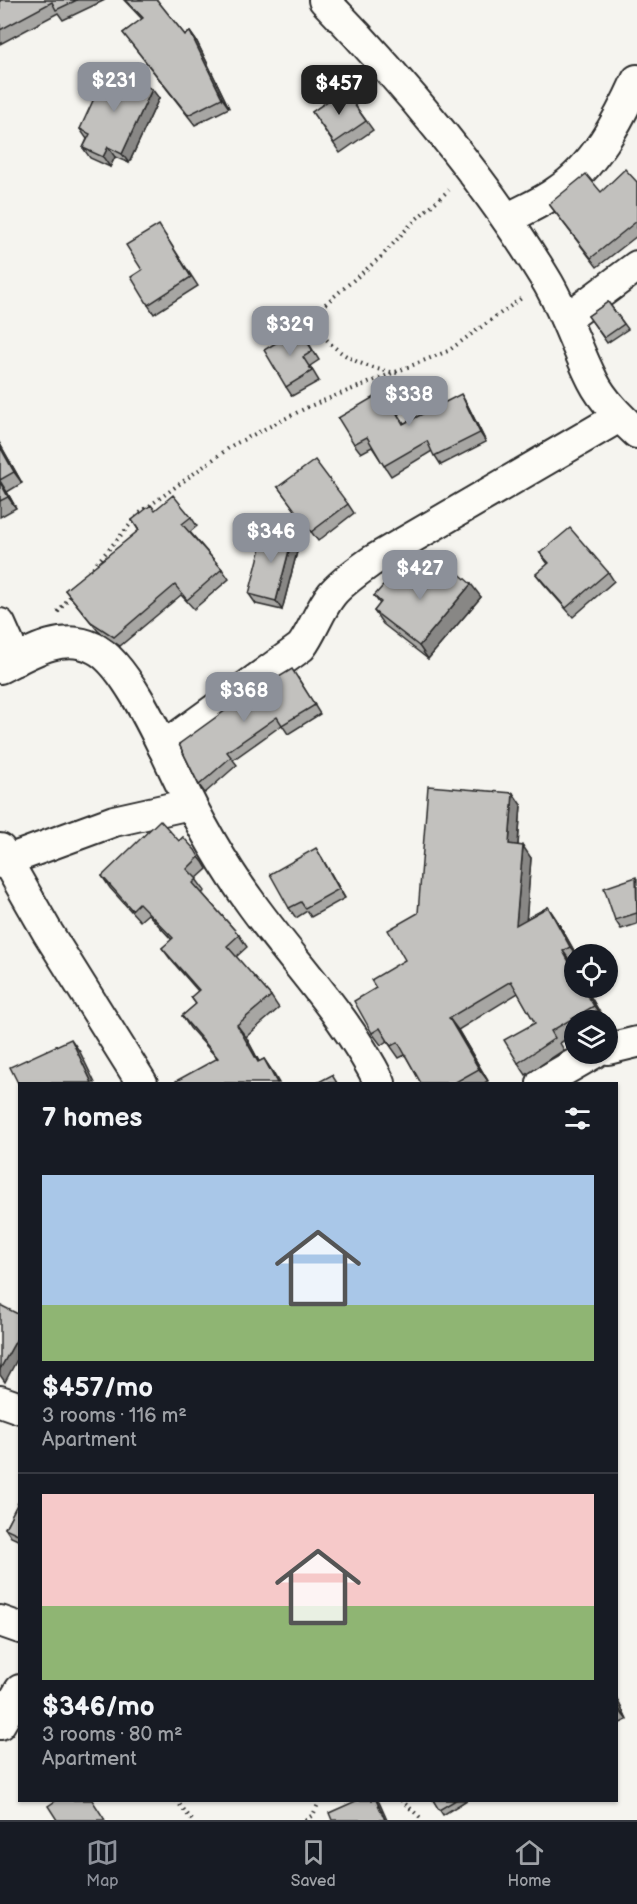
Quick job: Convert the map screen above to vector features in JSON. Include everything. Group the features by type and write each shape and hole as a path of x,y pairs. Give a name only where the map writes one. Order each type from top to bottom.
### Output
{"street":[{"path":"163,747 301,647 313,631 331,596 347,579 372,561 628,425 594,383 547,280 507,219 436,127 324,0"},
{"path":"507,219 557,192 577,173 594,154 623,111 637,80"},
{"path":"566,319 637,266"},
{"path":"0,624 17,660 59,642 75,642 95,648 117,665 163,747 220,860 346,1025 380,1082"},
{"path":"141,1082 2,858 114,821 190,804"},
{"path":"618,1047 637,1042"},
{"path":"544,1082 575,1064"},
{"path":"0,1401 18,1407"},
{"path":"0,1621 18,1627"},
{"path":"0,1724 18,1693"}],"path":[{"path":"398,373 370,369 329,345 317,327 324,306 382,256 412,223 470,171"},
{"path":"83,579 141,512 233,445 310,406 398,373 448,351 547,280"},
{"path":"17,660 77,588"},
{"path":"178,1802 192,1820"},
{"path":"305,1820 313,1815 319,1802"},
{"path":"403,1802 423,1820"}],"building":[{"path":"0,0 77,0 56,10 52,2 0,30"},
{"path":"126,0 157,0 185,35 190,32 222,98 188,115 123,33 143,18"},
{"path":"108,68 152,89 122,154 108,147 103,157 83,148 90,134 80,129"},
{"path":"344,90 366,121 334,143 312,112"},
{"path":"625,169 637,182 637,221 591,258 549,204 586,174 601,192"},
{"path":"159,225 191,277 148,305 131,277 142,270 126,245"},
{"path":"608,302 624,324 604,338 588,316"},
{"path":"299,329 313,351 303,357 312,371 286,387 264,350"},
{"path":"384,391 403,424 461,394 480,433 434,456 427,441 384,466 367,437 354,444 338,418"},
{"path":"0,447 14,472 0,480"},
{"path":"315,460 348,504 311,532 278,487"},
{"path":"0,482 8,497 0,501"},
{"path":"173,495 191,517 182,524 222,569 187,600 175,585 114,637 91,622 65,590 139,530 132,520 151,505 155,510"},
{"path":"266,528 293,535 276,601 249,594"},
{"path":"570,528 608,572 566,608 536,574 549,563 540,553"},
{"path":"449,565 471,584 419,646 374,611 381,602 374,596 398,569 415,583 427,570 437,578"},
{"path":"292,669 315,705 282,725 277,717 227,752 231,757 199,785 179,744 233,705"},
{"path":"428,786 513,793 509,844 523,846 516,925 548,907 568,944 564,944 563,951 564,998 589,998 594,1006 587,1010 564,1010 564,1023 551,1031 555,1038 518,1063 504,1040 535,1023 511,981 449,1018 479,1069 456,1082 420,1082 398,1042 391,1046 380,1028 372,1033 354,1001 376,988 371,980 405,960 388,930 418,913"},
{"path":"160,820 179,841 183,837 195,850 199,857 187,869 197,879 193,883 239,935 227,946 271,996 237,1025 258,1062 264,1059 276,1082 176,1081 218,1058 182,1016 196,1004 191,997 199,990 162,948 173,938 139,903 132,910 102,876"},
{"path":"316,848 339,889 305,908 301,902 289,908 270,874"},
{"path":"636,877 637,913 615,920 604,888"},
{"path":"71,1039 92,1082 18,1083 10,1067"},
{"path":"332,1075 336,1082 319,1082"},
{"path":"0,1305 18,1314 18,1337 0,1369"},
{"path":"18,1503 18,1534 5,1528"},
{"path":"54,1802 93,1802 105,1820 57,1820 48,1806"},
{"path":"354,1802 377,1802 385,1820 332,1820 329,1813"},
{"path":"434,1802 453,1802 439,1810"}]}
